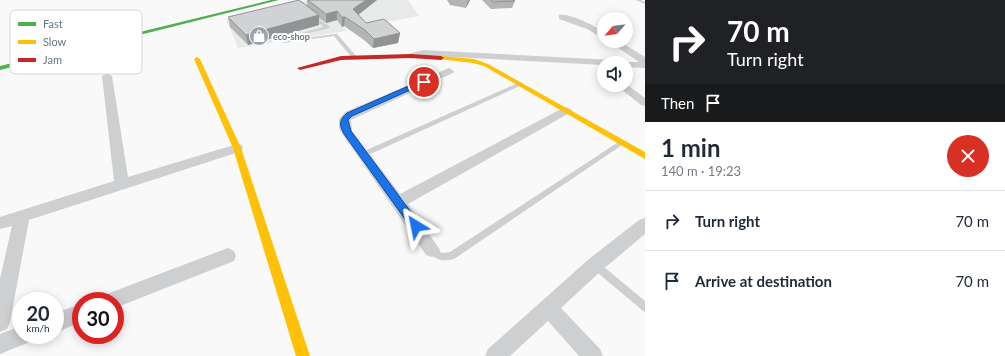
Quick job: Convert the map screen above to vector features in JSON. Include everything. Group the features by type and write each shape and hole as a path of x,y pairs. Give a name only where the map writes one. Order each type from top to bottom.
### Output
{"street":[{"path":"142,35 228,15 277,0"},
{"path":"562,17 590,27 597,32"},
{"path":"624,48 645,61"},
{"path":"411,56 423,53 434,53 597,66"},
{"path":"300,68 334,59 355,58 411,56 474,61 520,84 645,156"},
{"path":"197,59 237,148 303,356"},
{"path":"633,64 645,65"},
{"path":"0,68 10,66"},
{"path":"432,250 399,202 347,132 345,119 349,114 449,71"},
{"path":"107,76 122,185"},
{"path":"630,92 645,103"},
{"path":"399,202 567,111"},
{"path":"0,223 237,148"},
{"path":"0,322 22,216"},
{"path":"495,356 548,306 595,265 643,230"},
{"path":"124,296 228,256"},
{"path":"548,306 593,356"},
{"path":"0,344 12,339"}],"lane":[{"path":"638,0 645,3"},
{"path":"296,36 326,27 310,14"},
{"path":"284,42 335,34 355,58"},
{"path":"364,154 520,84"},
{"path":"432,250 440,257 451,256 622,143"},
{"path":"595,265 645,306"}],"shaded area":[{"path":"307,0 326,8 347,31 238,48 226,19"},
{"path":"327,0 408,0 419,16 361,27"}],"building":[{"path":"299,0 319,15 246,35 228,17"},
{"path":"308,0 366,0 353,9 366,23 384,19 400,33 374,39 365,30 345,17 342,17 337,11 326,14"},
{"path":"491,0 513,0 515,1 493,2"}],"traffic: fast":[{"path":"142,33 277,0"},
{"path":"0,68 10,66"}],"traffic: slow":[{"path":"441,58 474,61 486,65 645,156"},
{"path":"197,59 237,148 303,356"}],"traffic: jam":[{"path":"300,68 341,58 411,56 441,58"}],"place":[{"name":"eco-shop","path":"259,36"}],"route":[{"path":"416,226 347,132 344,124 345,119 349,114 424,82"}]}
